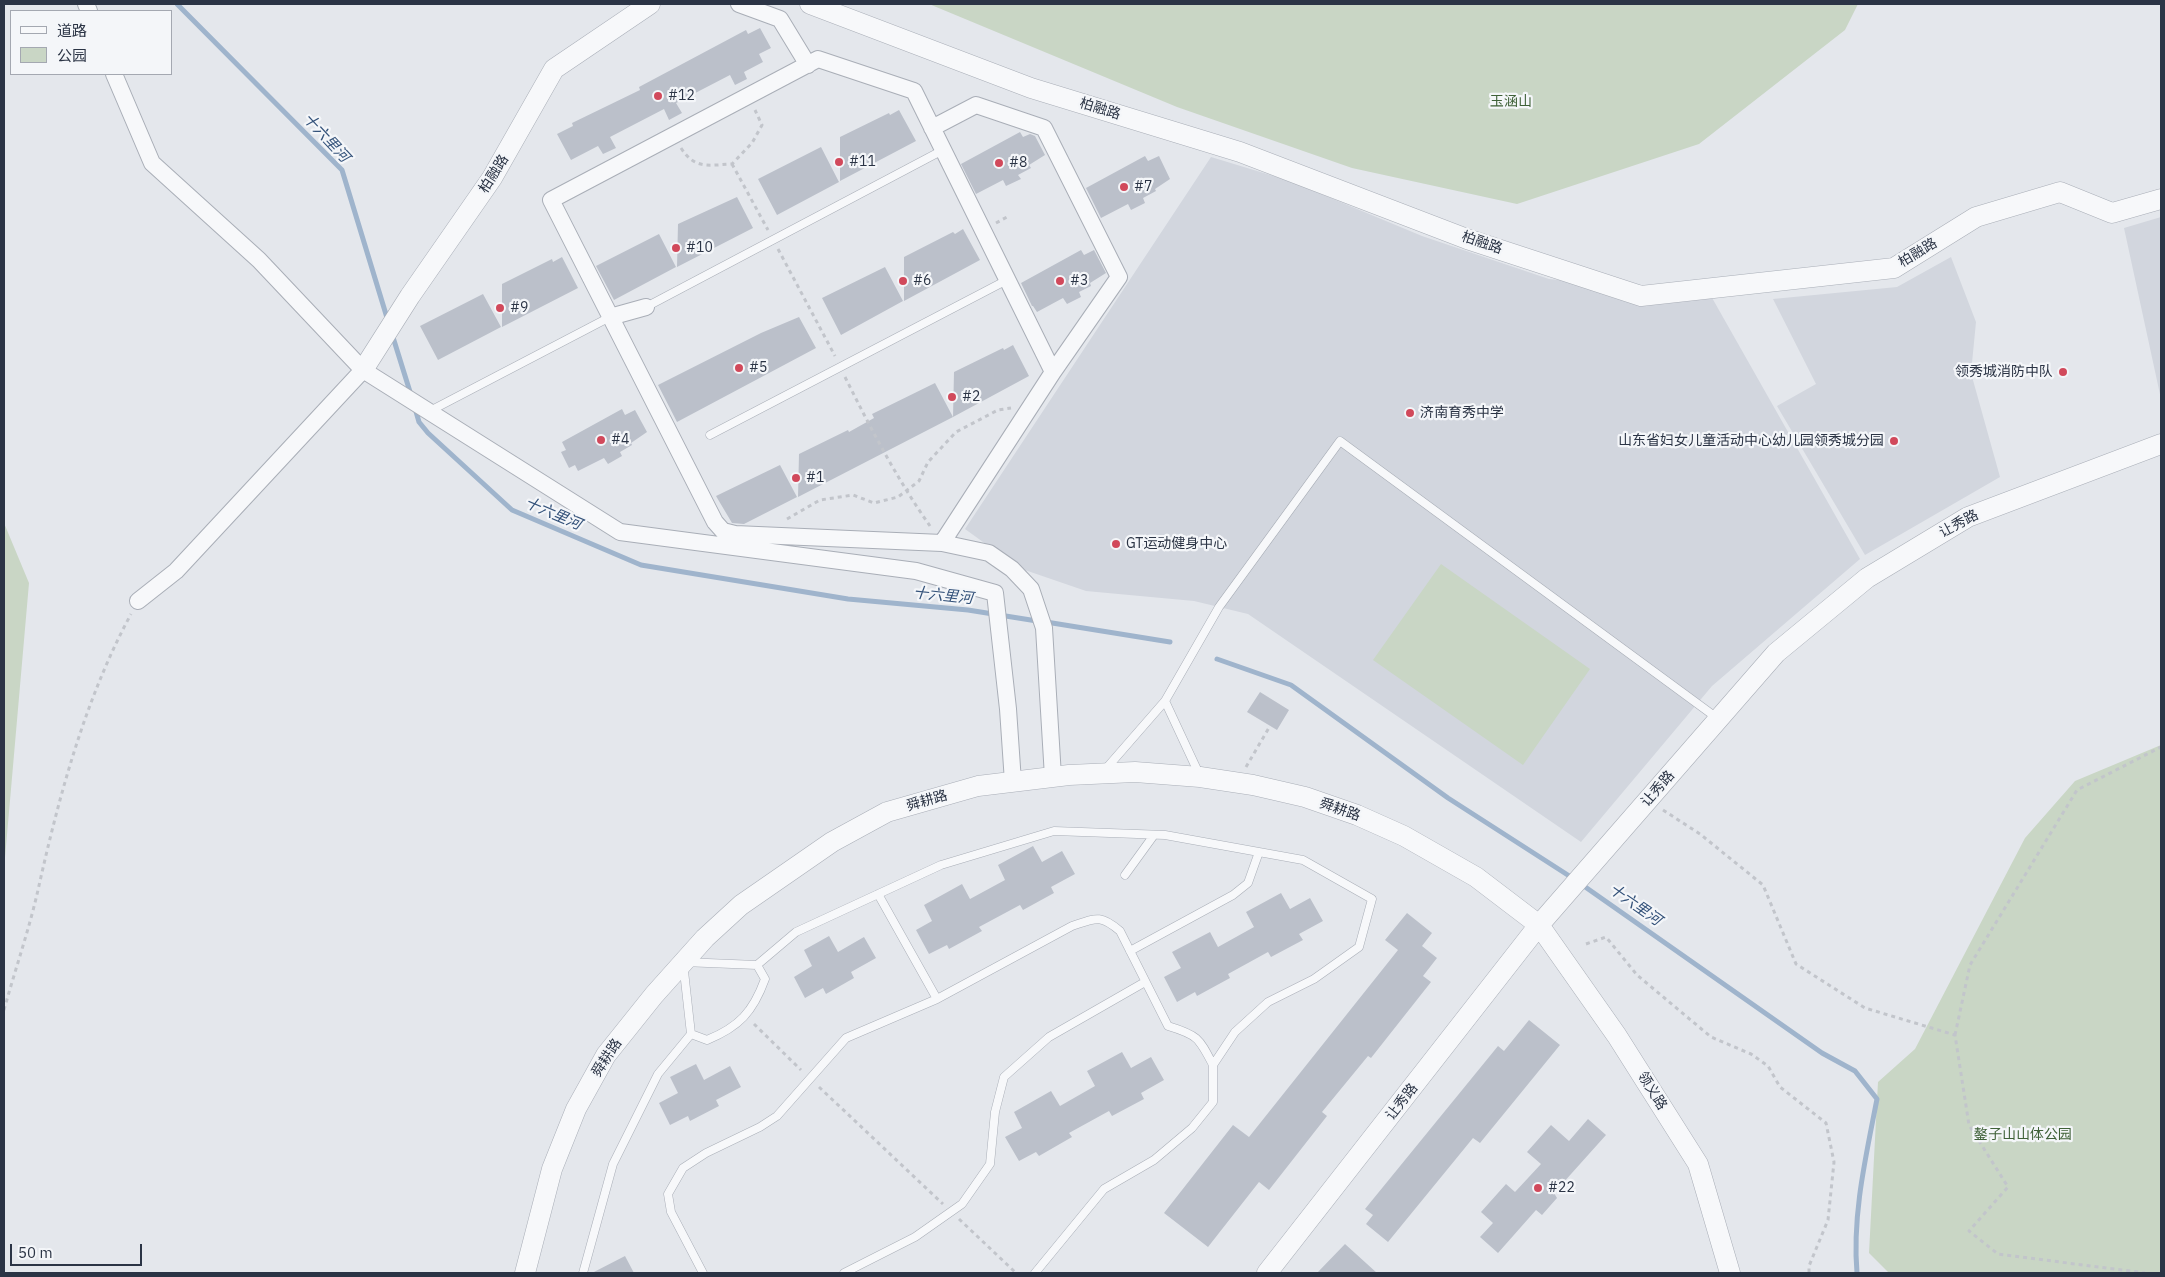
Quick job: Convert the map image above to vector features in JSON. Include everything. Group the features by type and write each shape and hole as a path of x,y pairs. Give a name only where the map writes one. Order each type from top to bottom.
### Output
{"street":[{"name":"柏融路","path":"363,370 410,296 492,178 554,69 650,4"},
{"path":"738,4 780,19 808,65"},
{"name":"柏融路","path":"810,4 1031,88 1240,152 1468,238 1641,296 1894,268 1976,217 2060,192 2112,212 2161,199"},
{"path":"1053,372 914,91 818,59 552,200 706,505 715,522 723,531 735,534 942,542 989,553 1012,569 1032,589 1041,620 1053,777"},
{"path":"114,75 152,163 260,260 363,370 620,532 916,571 995,593 1008,709 1013,782"},
{"path":"932,128 976,105 1044,128 1119,277 1053,372 942,542"},
{"path":"610,317 646,307"},
{"path":"138,601 176,571 363,370"},
{"name":"让秀路","path":"1267,1273 1539,925 1776,653 1867,578 1968,517 2161,444"},
{"name":"舜耕路","path":"525,1273 552,1169 576,1109 606,1055 705,938 751,897 832,842 887,812 978,786 1053,777 1134,772 1237,782 1305,797 1357,815 1404,836 1476,877 1539,925"},
{"name":"领义路","path":"1539,925 1617,1036 1698,1164 1730,1273"}],"lane":[{"path":"646,307 943,150"},
{"path":"710,435 1007,280"},
{"path":"427,412 610,317"},
{"path":"1102,773 1165,701 1219,607 1340,441 1719,719"},
{"path":"1165,701 1200,777"},
{"path":"583,1273 613,1164 658,1074 691,1034 683,962 757,965 796,932 941,865 1054,831 1154,835 1303,860 1372,899 1359,947 1314,979 1268,1002 1235,1032 1213,1065"},
{"path":"1125,875 1154,835"},
{"path":"1130,951 1233,895 1248,883 1259,852"},
{"path":"878,894 937,999"},
{"path":"703,1273 671,1212 668,1194 683,1168 706,1153 760,1127 777,1116 846,1038 937,999 1072,926 1095,918 1108,920 1120,931 1168,1026 1186,1031 1200,1040 1213,1065 1212,1102 1192,1128 1154,1160 1104,1188 1035,1273"},
{"path":"691,1034 707,1040 726,1032 746,1016 758,998 765,979 757,965"},
{"path":"844,1273 915,1237 962,1204 990,1164 995,1112 1004,1077 1049,1037 1145,982"}],"path":[{"path":"674,135 688,159 700,165 732,164 752,143 762,125 749,95"},
{"path":"732,164 796,283"},
{"path":"784,521 820,500 853,495 874,503 898,497 919,482 928,462 956,432 998,410 1031,405"},
{"path":"893,469 906,492 942,542"},
{"path":"4,1010 38,891 46,849 73,760 109,654 138,601"},
{"path":"1237,782 1270,726"},
{"path":"2145,1273 1998,1254 1969,1231 2008,1187 1969,1125 1955,1035 1970,964 2077,790 2161,747"},
{"path":"1648,800 1700,834 1763,885 1796,964 1865,1008 1955,1035"},
{"path":"1586,944 1606,937 1637,975 1711,1037 1751,1054 1768,1066 1780,1087 1826,1123 1834,1162 1828,1220 1809,1266 1810,1273"},
{"path":"746,1016 810,1079 1016,1273"}],"shaded area":[{"name":"济南育秀中学","path":"1211,157 1290,181 1422,236 1549,279 1711,296 1860,559 1712,686 1581,842 1248,614 1194,601 1086,591 1019,568 965,529"},
{"path":"2161,217 2161,399 2124,228"},
{"name":"山东省妇女儿童活动中心幼儿园领秀城分园","path":"1951,257 1976,322 1971,373 2000,477 1865,555 1777,406 1816,384 1773,299 1897,287"}],"green space":[{"name":"玉涵山","path":"929,4 1858,4 1845,30 1699,144 1517,204 1352,168 1177,107"},
{"path":"4,523 29,583 4,869"},
{"path":"1441,564 1590,669 1523,765 1373,660"},
{"name":"鏊子山山体公园","path":"2161,745 2161,1273 1889,1273 1869,1253 1878,1082 1915,1049 2025,838 2075,781"}],"building":[{"name":"#12","path":"760,28 771,48 759,54 763,62 744,72 747,79 735,85 730,75 676,103 682,113 669,120 664,109 610,137 616,148 603,154 598,146 571,160 557,134 573,126 572,123 640,90 639,87 746,30 748,34"},
{"path":"899,110 916,141 840,181 840,137"},
{"name":"#8","path":"1020,132 1023,137 1030,134 1035,136 1045,155 1029,165 1031,168 1018,175 1021,179 1006,186 1003,180 976,194 961,164"},
{"path":"821,147 839,182 777,215 758,179"},
{"name":"#7","path":"1145,156 1148,161 1159,156 1170,179 1155,189 1156,191 1143,198 1145,203 1131,210 1128,204 1101,218 1086,188"},
{"path":"737,197 753,228 677,267 678,224"},
{"path":"963,229 980,260 904,301 904,257 953,232 955,234"},
{"path":"659,234 676,267 614,300 596,266"},
{"name":"#3","path":"1081,250 1084,255 1094,250 1106,273 1090,283 1091,286 1079,292 1081,297 1067,304 1063,298 1037,312 1021,283"},
{"path":"562,257 578,288 502,327 502,284 552,259 553,262"},
{"path":"885,267 903,301 841,335 822,298"},
{"path":"483,294 501,327 438,360 420,326"},
{"name":"#5","path":"799,317 816,348 677,422 658,385 761,333"},
{"path":"1013,345 1029,376 953,417 954,372"},
{"path":"935,383 953,417 798,497 799,454 848,430 849,432 874,418 872,414"},
{"name":"#4","path":"622,409 625,415 635,410 647,432 631,443 632,445 620,452 622,456 608,464 604,458 578,471 575,465 569,468 561,452 566,450 562,442"},
{"path":"780,465 797,497 744,524 732,523 716,496"},
{"path":"1260,692 1289,710 1277,730 1247,712"},
{"path":"1033,846 1042,862 1062,851 1075,874 1051,887 1054,893 1023,910 1020,905 979,927 982,931 949,949 947,945 929,954 916,930 932,921 924,905 962,884 970,899 1005,880 998,865"},
{"path":"1281,893 1290,909 1310,898 1323,921 1299,934 1303,940 1271,957 1268,952 1228,974 1230,978 1197,996 1195,992 1177,1002 1164,977 1181,968 1172,952 1210,932 1218,947 1254,927 1246,912"},
{"path":"1407,913 1432,933 1422,946 1437,958 1423,976 1431,982 1371,1058 1368,1056 1322,1112 1327,1116 1269,1190 1259,1182 1208,1247 1164,1213 1233,1125 1249,1137 1398,950 1385,940"},
{"path":"829,936 838,952 864,937 876,958 851,972 854,978 826,994 823,988 805,998 794,977 812,966 804,950"},
{"path":"1529,1020 1560,1045 1480,1143 1473,1138 1388,1242 1366,1224 1373,1215 1365,1209 1498,1046 1504,1051"},
{"path":"1122,1052 1131,1068 1151,1057 1164,1080 1141,1093 1144,1099 1112,1116 1109,1111 1069,1133 1072,1137 1039,1156 1036,1152 1019,1161 1005,1137 1022,1128 1014,1112 1051,1091 1060,1106 1095,1086 1087,1071"},
{"path":"696,1064 704,1080 730,1066 741,1087 716,1100 719,1106 690,1121 688,1116 670,1125 659,1103 678,1093 670,1077"},
{"name":"#22","path":"1588,1119 1606,1135 1554,1193 1557,1198 1542,1215 1536,1210 1498,1253 1480,1237 1493,1223 1481,1212 1506,1184 1515,1192 1541,1164 1527,1152 1551,1125 1569,1141"},
{"path":"1345,1244 1377,1273 1317,1273"},
{"path":"625,1256 634,1273 592,1273"}],"waterway":[{"name":"十六里河","path":"177,4 342,170 388,321"},
{"name":"十六里河","path":"392,334 411,395"},
{"name":"十六里河","path":"415,408 419,422 428,433 512,510 641,565 848,599 968,610 1037,621"},
{"name":"十六里河","path":"1046,622 1170,642"},
{"name":"十六里河","path":"1217,659 1291,685 1448,798 1574,879"},
{"name":"十六里河","path":"1581,884 1822,1053 1855,1071 1877,1099 1858,1207 1856,1229 1857,1273"}],"place":[{"name":"#12","path":"658,96"},
{"name":"#11","path":"839,162"},
{"name":"#8","path":"999,163"},
{"name":"#7","path":"1124,187"},
{"name":"#10","path":"676,248"},
{"name":"#6","path":"903,281"},
{"name":"#3","path":"1060,281"},
{"name":"#9","path":"500,308"},
{"name":"#5","path":"739,368"},
{"name":"领秀城消防中队","path":"2063,372"},
{"name":"#2","path":"952,397"},
{"name":"济南育秀中学","path":"1410,413"},
{"name":"#4","path":"601,440"},
{"name":"山东省妇女儿童活动中心幼儿园领秀城分园","path":"1894,441"},
{"name":"#1","path":"796,478"},
{"name":"GT运动健身中心","path":"1116,544"},
{"name":"#22","path":"1538,1188"}]}
